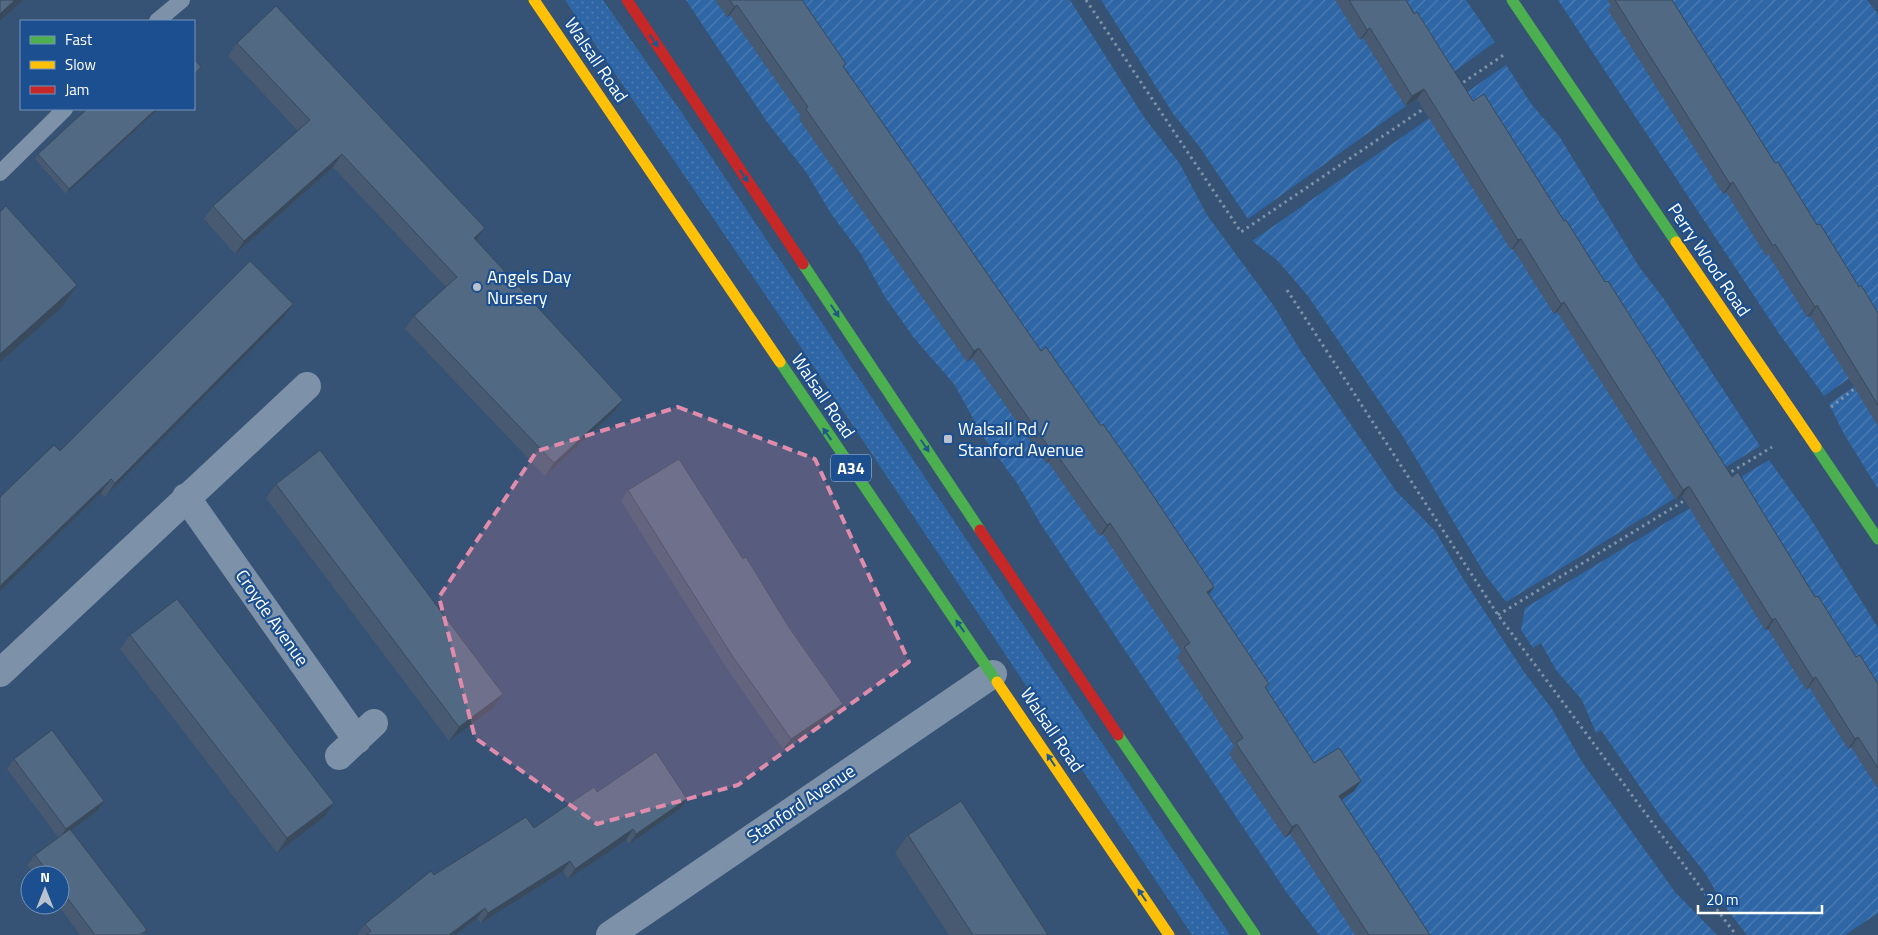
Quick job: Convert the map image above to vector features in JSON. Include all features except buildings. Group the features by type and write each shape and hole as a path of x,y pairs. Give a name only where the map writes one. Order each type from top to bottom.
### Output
{"main road":[{"name":"Walsall Road","path":"534,0 800,395 993,674 1169,935"},
{"path":"627,0 1049,634 1255,935"},
{"name":"Perry Wood Road","path":"1512,0 1878,539"}],"street":[{"path":"0,673 186,497 307,386"},
{"name":"Croyde Avenue","path":"186,497 357,740"},
{"name":"Stanford Avenue","path":"610,935 993,674"}],"lane":[{"path":"158,20 182,0"},
{"path":"0,173 64,110"}],"path":[{"path":"1086,0 1241,232 1428,106"},
{"path":"1453,89 1534,34"},
{"path":"1287,290 1498,615 1736,935"},
{"path":"1723,477 1802,429 1863,382"},
{"path":"1498,615 1690,497"}],"highlighted area":[{"path":"678,407 815,459 909,662 738,785 597,824 475,738 439,597 537,451"}],"shaded area":[{"path":"565,0 603,0 682,113 1230,935 1192,935 800,346"},
{"path":"686,0 1070,0 1144,117 1180,164 1207,215 1274,306 1300,350 1396,491 1435,531 1464,580 1524,672 1552,709 1582,762 1675,892 1717,935 1319,935 1287,893 1040,523 1017,483 984,438 954,384 914,338 885,297 861,254 832,215 806,172 767,122"},
{"path":"1101,0 1466,0 1495,42 1248,219 1199,146 1174,115"},
{"path":"1558,0 1867,0 1878,14 1878,358 1824,396 1778,332"},
{"path":"1506,65 1532,105 1559,136 1640,268 1664,299 1760,446 1506,602 1484,573 1402,435 1308,296 1278,261 1252,241"},
{"path":"1878,370 1878,489 1844,434 1829,404"},
{"path":"1769,460 1809,516 1878,628 1878,913 1845,935 1747,935 1723,904 1705,873 1662,819 1601,730 1596,733 1582,700 1556,670 1541,643 1533,648 1521,630 1525,608"}],"traffic: fast":[{"path":"1512,0 1676,242"},
{"path":"803,264 980,530"},
{"path":"780,362 997,682"},
{"path":"1816,447 1878,539"},
{"path":"1118,735 1255,935"}],"traffic: slow":[{"path":"534,0 780,362"},
{"path":"1676,242 1816,447"},
{"path":"997,682 1169,935"}],"traffic: jam":[{"path":"627,0 803,264"},
{"path":"980,530 1118,735"}],"place":[{"name":"Angels Day Nursery","path":"477,287"},
{"name":"Walsall Rd / Stanford Avenue","path":"948,439"}]}
